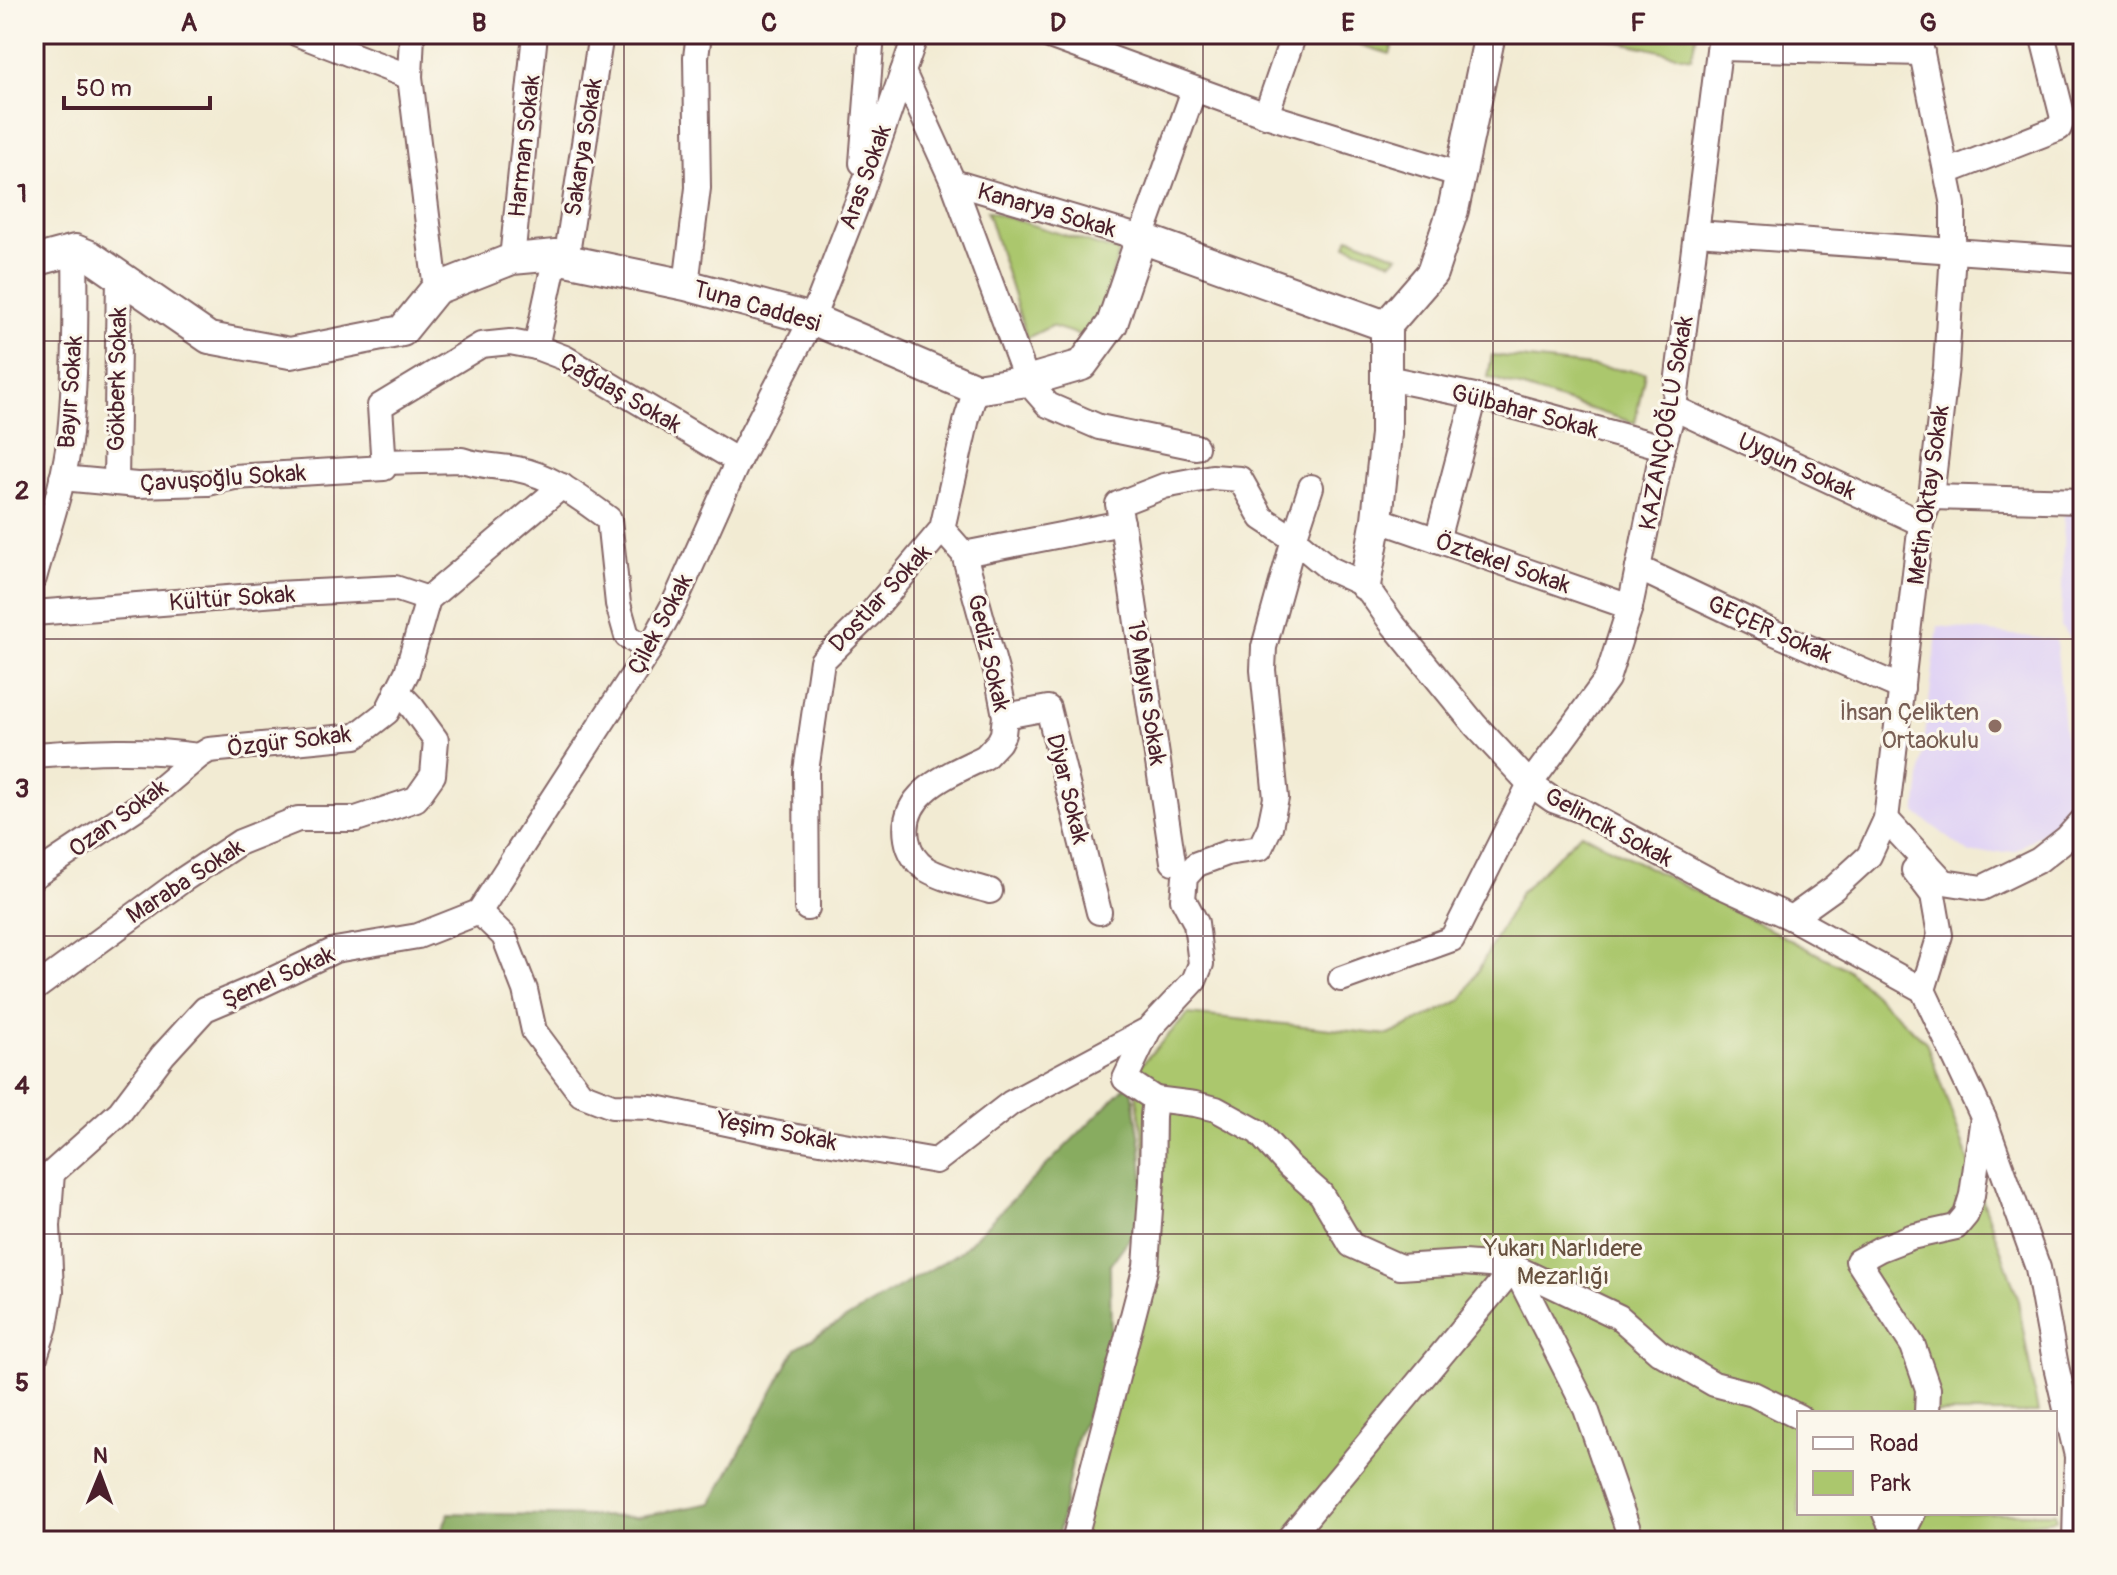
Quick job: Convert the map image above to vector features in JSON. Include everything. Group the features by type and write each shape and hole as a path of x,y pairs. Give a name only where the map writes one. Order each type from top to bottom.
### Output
{"street":[{"path":"298,34 410,77"},
{"path":"412,34 410,77 436,289"},
{"name":"Harman Sokak","path":"512,259 535,34"},
{"name":"Sakarya Sokak","path":"536,347 561,257 601,34"},
{"path":"686,285 698,188 696,57 699,34"},
{"path":"860,196 872,34"},
{"name":"Aras Sokak","path":"812,319 860,196 916,34"},
{"path":"1044,34 1083,41 1194,90 1461,175"},
{"path":"1266,115 1294,34"},
{"path":"942,529 964,554 1122,523 1118,504 1164,486 1212,477 1240,479 1262,518 1330,569 1365,585 1377,519 1386,434 1386,326 1432,273 1453,210 1490,34"},
{"path":"1947,172 2059,128 2063,118 2042,34"},
{"path":"1720,41 1920,43"},
{"name":"KAZANÇOĞLU Sokak","path":"1341,979 1452,939 1530,784 1607,679 1630,607 1674,408 1720,41"},
{"name":"Metin Oktay Sokak","path":"1792,918 1834,888 1869,856 1886,819 1921,523 1931,497 1946,367 1953,251 1953,205 1920,43"},
{"path":"903,72 953,182 1027,381 1048,405 1099,427 1196,447"},
{"path":"976,389 1027,381 1082,365 1112,324 1194,90"},
{"name":"Kanarya Sokak","path":"953,182 1141,238"},
{"path":"1696,233 2083,260"},
{"path":"1141,238 1386,326"},
{"path":"34,261 75,250"},
{"name":"Tuna Caddesi","path":"75,250 119,275 209,338 290,353 402,331 436,289 512,259 561,257 686,285 812,319 976,389"},
{"name":"Bayır Sokak","path":"34,578 62,478 70,436 76,308 75,250"},
{"name":"Gökberk Sokak","path":"116,483 119,275"},
{"name":"Çilek Sokak","path":"479,912 649,650 674,604 738,461 812,319"},
{"name":"Çağdaş Sokak","path":"384,465 380,406 481,345 510,342 536,347 565,358 738,461"},
{"name":"Gülbahar Sokak","path":"1387,378 1475,396 1663,447"},
{"name":"Dostlar Sokak","path":"807,908 806,771 822,661 872,612 942,529 976,389"},
{"path":"1437,540 1475,396"},
{"name":"Uygun Sokak","path":"1674,408 1921,523"},
{"path":"384,465 462,460 518,469 562,486 609,519 618,604 627,636 649,650"},
{"name":"Çavuşoğlu Sokak","path":"62,478 137,485 208,483 234,477 384,465"},
{"path":"428,599 562,486"},
{"path":"1311,487 1264,647 1263,670 1276,798 1270,827 1260,848 1227,853 1197,864 1185,877 1183,899 1196,923 1201,964 1194,981 1149,1029 1125,1079 1155,1099 1216,1109 1258,1132 1289,1166 1321,1194 1351,1245 1400,1267 1463,1263 1514,1267 1619,1317 1659,1352 1714,1384 1753,1394 1797,1416"},
{"path":"1931,497 2083,501"},
{"name":"Öztekel Sokak","path":"1377,519 1630,607"},
{"name":"19 Mayıs Sokak","path":"1122,523 1173,862"},
{"name":"Gediz Sokak","path":"964,554 997,674 1005,716 1003,734 985,757 923,791 911,807 906,828 910,851 921,866 990,891"},
{"name":"GEÇER Sokak","path":"1638,568 1775,633 1902,688"},
{"name":"Gelincik Sokak","path":"1365,585 1391,622 1475,725 1530,784 1553,800 1580,810 1715,883 1792,918 1923,990"},
{"name":"Kültür Sokak","path":"34,613 395,588 428,599"},
{"name":"Özgür Sokak","path":"34,755 97,750 164,751 199,756 209,750 356,736 387,712 407,672 428,599"},
{"name":"Maraba Sokak","path":"34,989 184,879 240,842 298,819 356,819 416,799 433,775 436,740 397,691"},
{"name":"Diyar Sokak","path":"1005,716 1048,708 1099,912"},
{"name":"Ozan Sokak","path":"34,876 142,804 199,756"},
{"path":"1886,819 1944,882 1982,888 2039,860 2067,838 2083,820"},
{"path":"1886,819 1901,852 1933,895 1940,935 1923,990 1983,1117 2038,1268 2077,1456 2075,1541"},
{"name":"Yeşim Sokak","path":"479,912 504,936 525,990 534,1031 581,1094 612,1106 651,1107 774,1133 936,1161 1011,1103 1149,1029"},
{"name":"Şenel Sokak","path":"41,1224 52,1173 120,1112 163,1055 205,1009 335,950 418,936 479,912"},
{"path":"1074,1541 1146,1266 1155,1099"},
{"path":"1927,1411 1928,1389 1913,1346 1858,1261 1911,1237 1956,1227 1966,1215 1972,1195 1983,1117"},
{"path":"34,1360 45,1326 51,1291 41,1224"},
{"path":"1287,1541 1514,1267"},
{"path":"1514,1267 1586,1409 1632,1541"},
{"path":"1886,1515 1889,1522 1905,1529 1912,1515"}],"shaded area":[{"path":"2064,511 2083,512 2083,707 2074,644 2061,627"},
{"name":"İhsan Çelikten Ortaokulu","path":"1938,626 2056,640 2072,812 2015,851 1970,854 1916,813"}],"green space":[{"path":"1324,34 1396,34 1390,54"},
{"path":"1585,34 1697,34 1691,58"},
{"path":"987,211 1119,252 1092,339 1051,326 1027,338"},
{"path":"1349,237 1398,256 1392,262 1346,245"},
{"path":"1492,355 1645,372 1635,423 1488,377"},
{"name":"Yukarı Narlıdere Mezarlığı","path":"1581,833 1847,969 1926,1042 2017,1295 2038,1411 1797,1411 1797,1515 2055,1515 2056,1520 1939,1535 1933,1541 1064,1541 1136,1269 1147,1162 1133,1073 1188,1014 1389,1035 1462,1000 1521,892"},
{"path":"1131,1081 1144,1191 1134,1232 1110,1265 1111,1359 1077,1437 1057,1541 436,1541 449,1513 636,1517 712,1503 796,1348 960,1252"}],"place":[{"name":"İhsan Çelikten Ortaokulu","path":"1995,726"}]}
